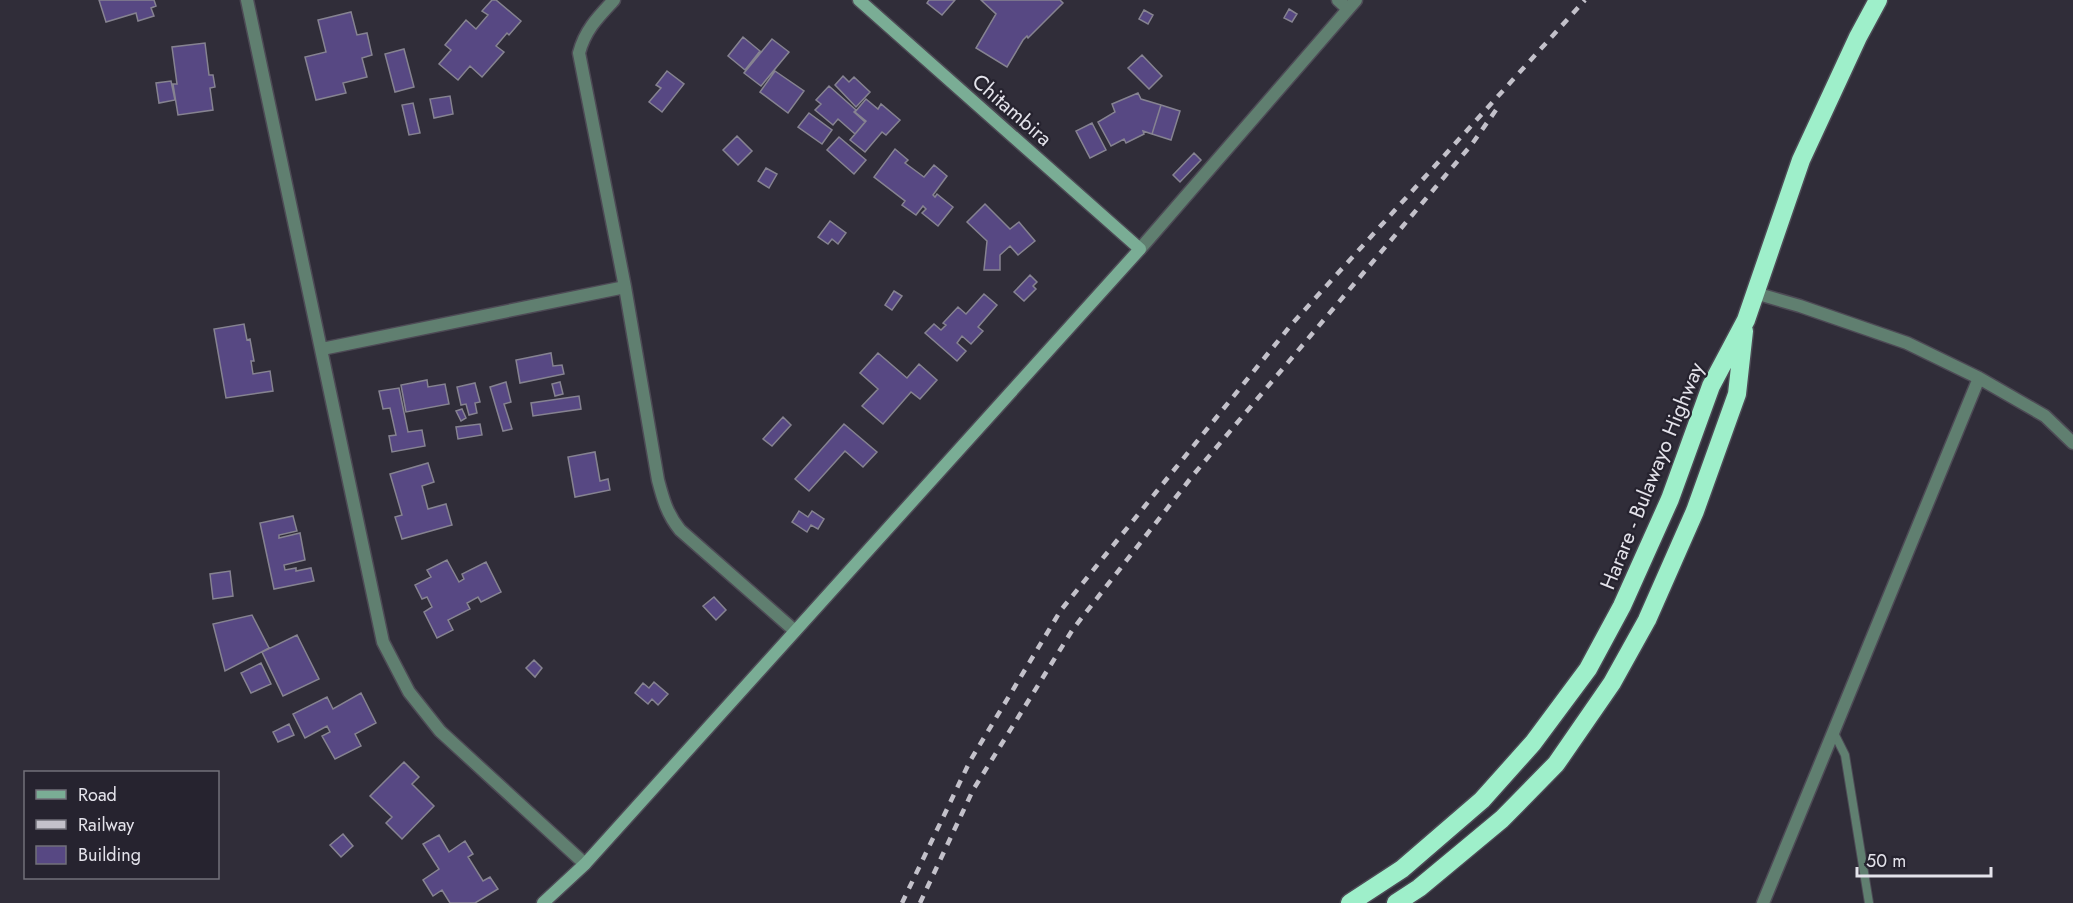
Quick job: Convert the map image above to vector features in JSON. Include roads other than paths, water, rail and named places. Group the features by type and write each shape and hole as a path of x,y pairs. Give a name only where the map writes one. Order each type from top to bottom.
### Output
{"highway":[{"name":"Harare - Bulawayo Highway","path":"1350,903 1402,869 1482,800 1533,743 1588,669 1622,606 1670,499 1711,386 1746,320 1801,160 1858,37 1878,0"},
{"name":"Harare - Bulawayo Highway","path":"1396,903 1419,888 1502,819 1556,764 1612,683 1647,620 1695,511 1737,394 1746,320"}],"street":[{"path":"247,0 383,642 409,692 440,732 585,864"},
{"path":"614,0 592,23 583,38 579,53 625,287 664,507 680,530 795,631"},
{"name":"Chitambira","path":"859,0 1140,249"},
{"path":"543,903 585,864 1140,249 1352,5 1338,0"},
{"path":"322,349 625,287"},
{"path":"1755,293 1907,343 1979,378 2045,416 2073,443"},
{"path":"1763,903 1979,378"}],"lane":[{"path":"1833,731 1845,755 1869,903"}],"railway":[{"path":"902,903 970,761 1061,610 1291,325 1585,0"},
{"path":"920,903 973,790 1073,629 1194,474 1472,144 1496,110"}]}
